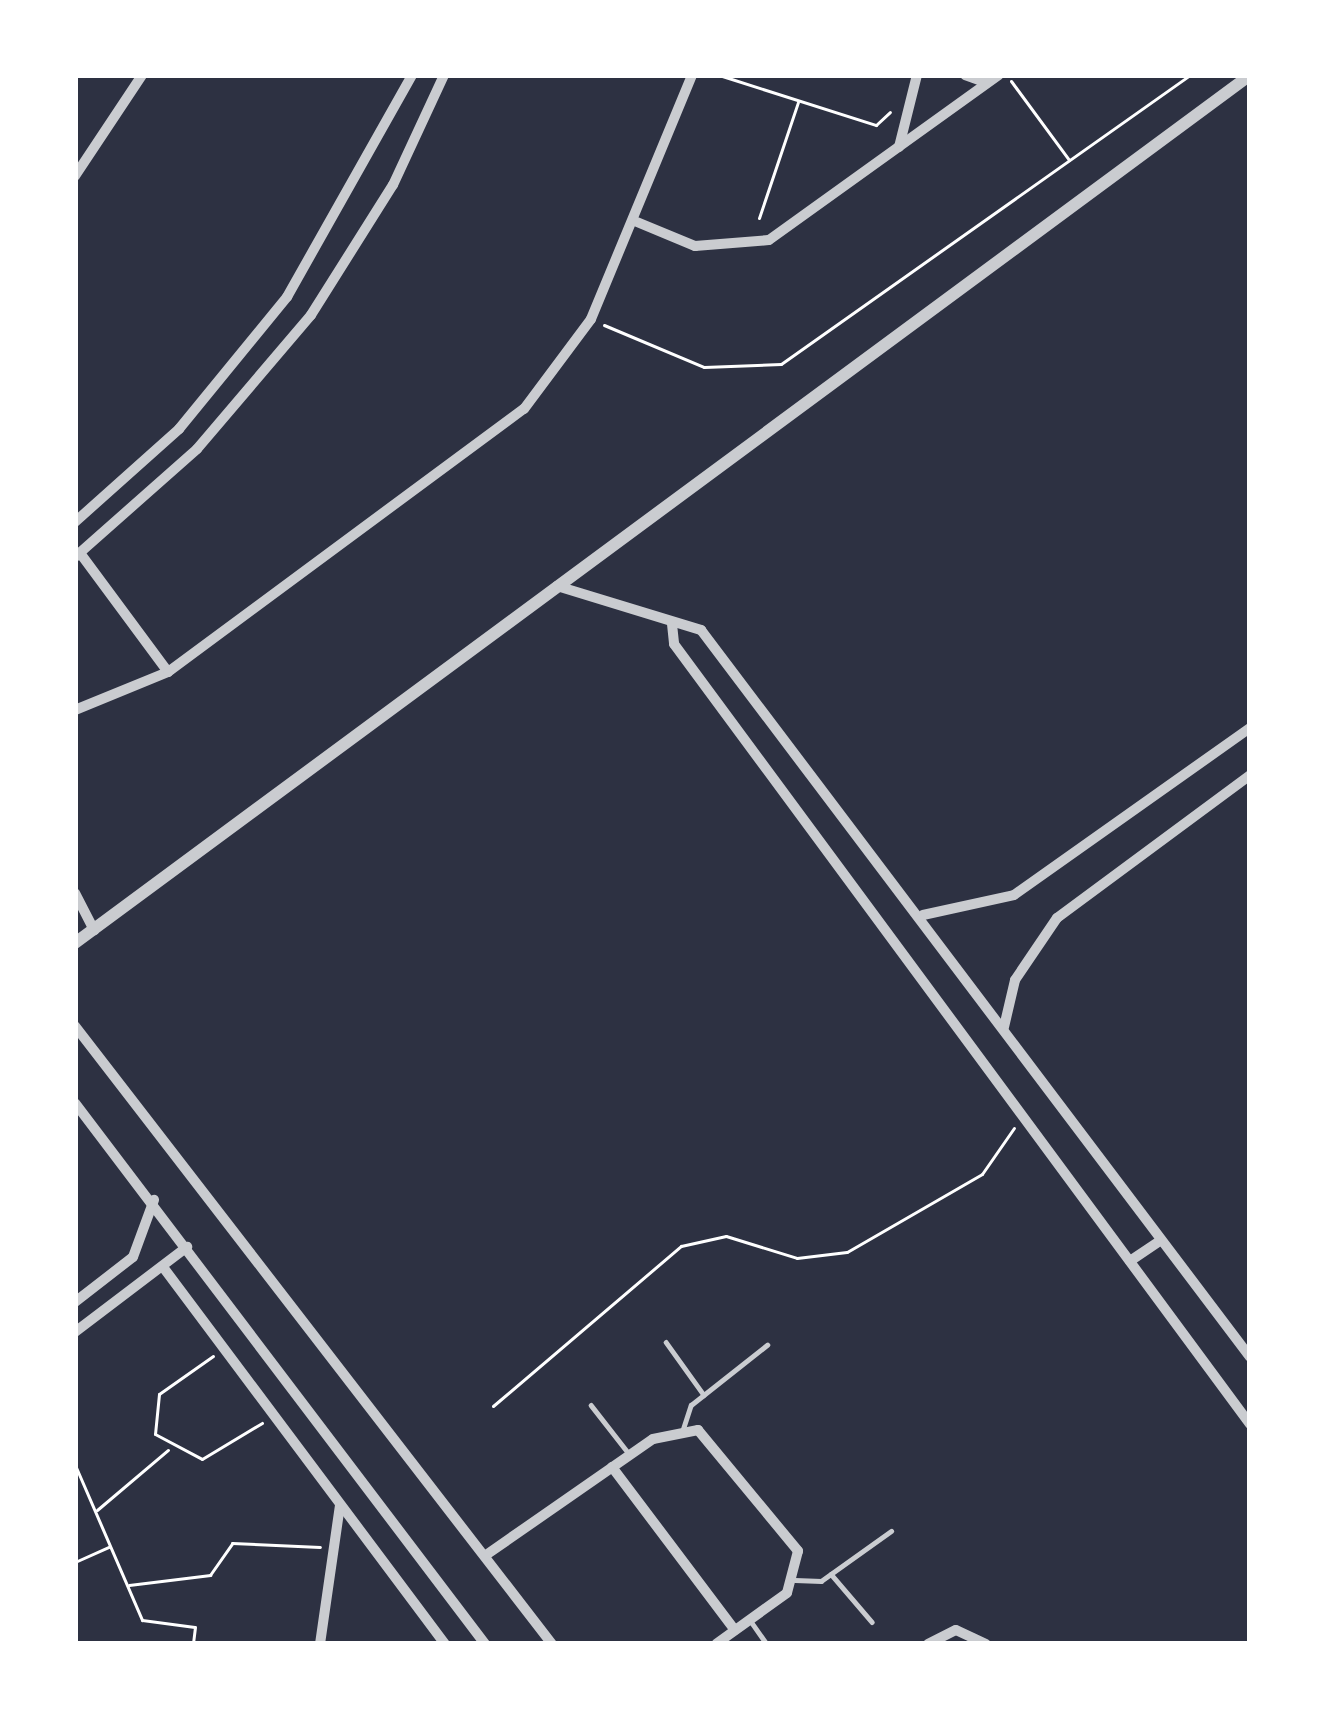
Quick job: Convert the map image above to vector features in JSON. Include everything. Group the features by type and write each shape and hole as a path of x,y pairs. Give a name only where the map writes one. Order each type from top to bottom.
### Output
{"street":[{"path":"75,176 142,75"},
{"path":"75,522 179,429 245,349 336,224 412,75"},
{"path":"168,672 77,555 185,461 267,368 374,219 444,75"},
{"path":"75,710 168,672 499,430 591,319 637,222 692,75"},
{"path":"899,148 917,75"},
{"path":"965,75 987,83"},
{"path":"637,222 695,246 751,245 1003,75"},
{"path":"75,943 1250,75"},
{"path":"245,349 267,368"},
{"path":"557,586 700,630 922,915 1250,1355"},
{"path":"672,624 674,644 1250,1424"},
{"path":"922,915 1014,896 1250,728"},
{"path":"1004,1027 1022,965 1057,918 1250,775"},
{"path":"75,893 94,930"},
{"path":"75,1026 552,1644"},
{"path":"75,1103 154,1197 485,1644"},
{"path":"75,1302 134,1257 154,1197"},
{"path":"1130,1261 1161,1240"},
{"path":"75,1332 187,1247"},
{"path":"163,1267 445,1644"},
{"path":"486,1556 630,1455 682,1429 712,1438 793,1537 795,1580 716,1644"},
{"path":"612,1467 735,1630"},
{"path":"320,1644 341,1503"},
{"path":"928,1644 956,1630 986,1644"}],"lane":[{"path":"666,1342 704,1395"},
{"path":"682,1429 704,1395 767,1346"},
{"path":"591,1406 630,1455"},
{"path":"795,1580 831,1574 891,1531"},
{"path":"831,1574 872,1622"},
{"path":"749,1620 767,1644"}],"path":[{"path":"719,75 877,125 883,109 907,117"},
{"path":"1003,75 1070,162"},
{"path":"591,319 704,368 781,364 1190,75"},
{"path":"759,218 799,100"},
{"path":"493,1406 681,1246 726,1236 797,1258 847,1252 995,1165 1018,1109"},
{"path":"224,1348 154,1401 151,1426 169,1449 209,1457 274,1414"},
{"path":"96,1511 169,1449"},
{"path":"76,1465 142,1620 195,1627 193,1644"},
{"path":"127,1585 210,1575 232,1543 334,1547"},
{"path":"75,1562 110,1547"}]}
